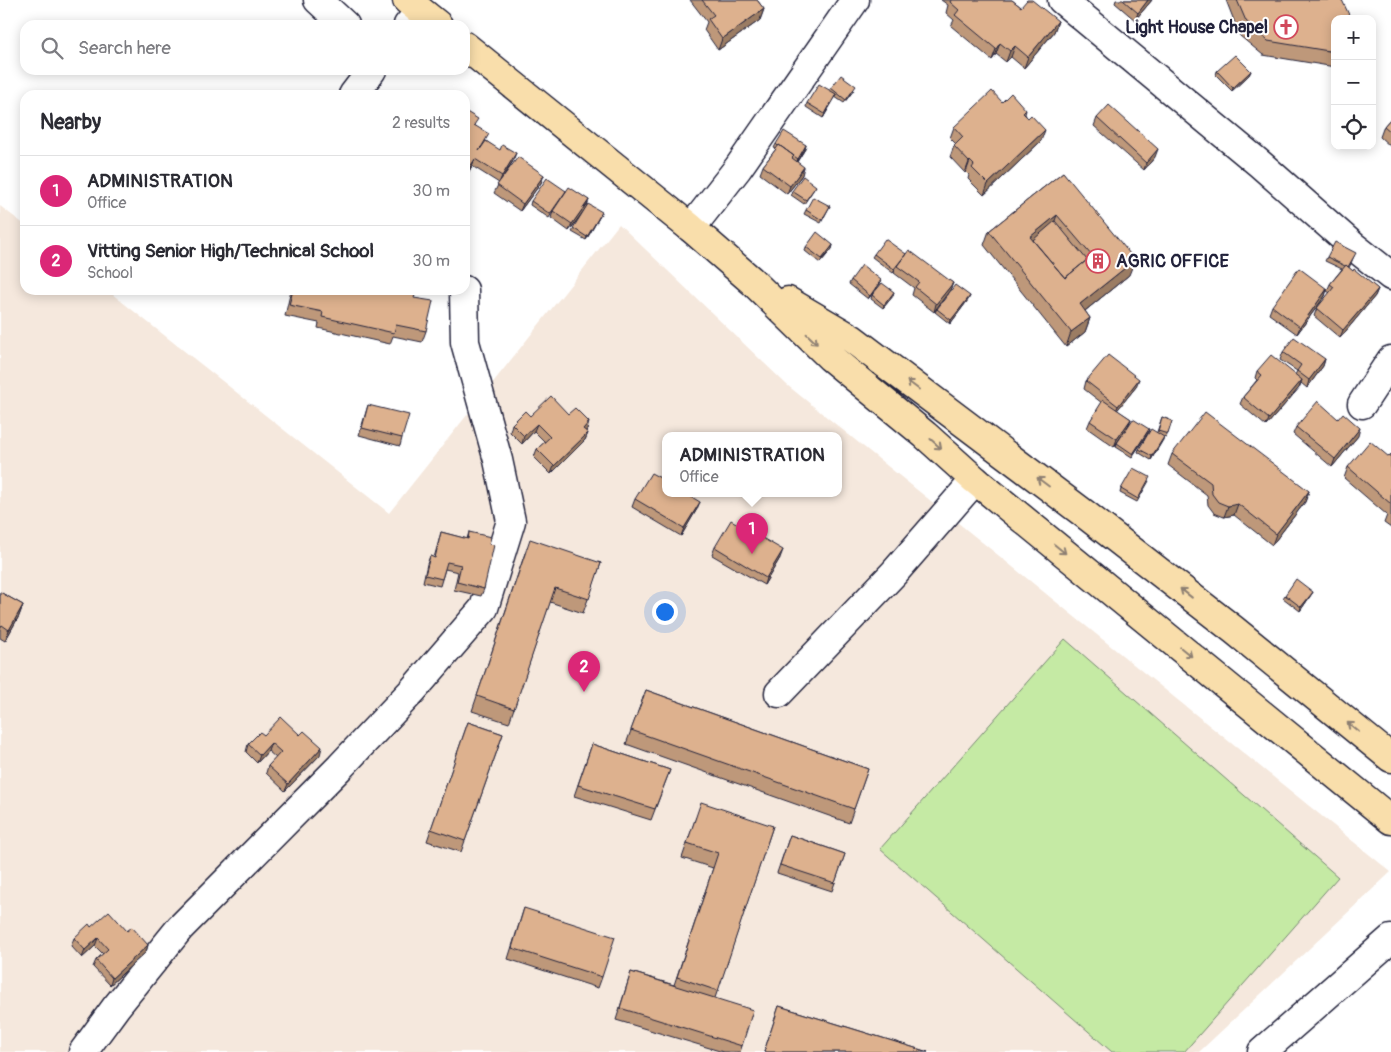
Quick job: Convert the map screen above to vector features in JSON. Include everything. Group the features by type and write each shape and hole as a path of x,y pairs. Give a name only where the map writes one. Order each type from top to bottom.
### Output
{"highway":[{"path":"470,50 691,228 752,281 830,357 926,435 975,480 1391,820"},
{"path":"752,281 851,338 1094,521 1234,630 1391,758"}],"street":[{"path":"318,0 339,20"},
{"path":"691,228 738,168 855,0"},
{"path":"1062,0 1260,164 1353,246 1391,276"},
{"path":"357,90 368,75"},
{"path":"84,1052 116,1007 180,928 340,767 413,690 484,608 511,521 498,460 465,342 464,295"},
{"path":"1362,404 1391,360"},
{"path":"780,693 894,573 975,480"},
{"path":"1262,1052 1391,939"}],"shaded area":[{"path":"0,206 20,221 20,295 113,295 389,513 619,224 787,385 1391,872 1199,1052 0,1052"}],"green space":[{"path":"1065,639 1338,877 1184,1052 1112,1052 880,849"}],"building":[{"path":"702,0 757,0 764,9 722,39 708,19 714,15"},
{"path":"951,0 1012,0 1021,7 1027,0 1032,0 1058,21 1028,57 1015,46 1010,51 1000,43 996,49 955,15 959,10 950,2"},
{"path":"1123,0 1148,0 1138,13"},
{"name":"Light House Chapel","path":"1237,0 1342,0 1349,15 1331,15 1331,51 1268,41 1246,21"},
{"path":"1235,55 1251,71 1233,88 1217,71"},
{"path":"841,75 856,86 846,100 831,88"},
{"path":"819,84 836,94 825,114 807,103"},
{"path":"992,91 1002,102 1011,93 1026,110 1023,113 1028,118 1031,115 1045,130 988,184 972,168 974,165 954,146 963,137 954,127"},
{"path":"1109,105 1158,149 1146,163 1097,118"},
{"path":"470,114 478,119 474,125 489,134 479,151 486,141 500,150 502,145 516,153 502,176 475,159 470,167"},
{"path":"1391,118 1391,132 1384,126"},
{"path":"784,131 806,145 798,159 776,144"},
{"path":"779,145 794,156 792,158 804,167 790,186 763,166"},
{"path":"518,157 544,175 523,204 497,185"},
{"name":"AGRIC OFFICE","path":"1063,172 1135,260 1080,304 1090,318 1071,332 989,231","holes":["1057,215 1092,256 1065,278 1030,237"]},
{"path":"803,176 816,186 806,200 792,191"},
{"path":"547,178 566,191 550,214 531,201"},
{"path":"569,187 589,200 572,224 553,211"},
{"path":"813,197 830,206 822,220 806,210"},
{"path":"588,204 602,212 587,237 573,228"},
{"path":"1055,221 1087,260 1065,278 1033,240"},
{"path":"817,232 833,245 822,259 806,247"},
{"path":"885,239 906,254 894,269 874,254"},
{"path":"1335,242 1356,253 1348,267 1327,257"},
{"path":"909,250 953,283 936,304 915,287 919,282 897,266"},
{"path":"862,265 881,280 870,296 851,280"},
{"path":"1346,265 1353,271 1354,269 1378,289 1343,330 1317,308 1334,287 1330,284"},
{"path":"1299,268 1327,289 1300,327 1272,306"},
{"path":"882,283 894,292 884,305 872,295"},
{"path":"955,285 970,296 951,320 937,309"},
{"path":"292,295 415,295 414,298 433,301 426,331 396,325 394,333 322,317 323,312 289,305"},
{"path":"1294,337 1325,359 1309,380 1297,371 1301,365 1283,352"},
{"path":"1108,355 1139,379 1118,406 1086,381"},
{"path":"1271,355 1302,380 1269,419 1243,397 1262,375 1257,371"},
{"path":"551,396 568,414 575,408 589,422 583,429 588,433 554,466 537,449 550,437 537,424 524,436 512,424 525,411 530,416"},
{"path":"1103,400 1131,419 1117,439 1090,421"},
{"path":"1318,401 1338,419 1343,413 1360,428 1335,459 1296,427"},
{"path":"368,405 409,415 402,438 362,428"},
{"path":"1205,412 1309,491 1276,534 1238,504 1228,506 1218,502 1212,494 1211,483 1172,454"},
{"path":"1162,417 1172,421 1168,434 1158,431"},
{"path":"1133,419 1149,429 1133,454 1117,443"},
{"path":"1151,429 1164,437 1152,456 1139,449"},
{"path":"1370,441 1389,457 1391,454 1391,504 1348,467"},
{"path":"1133,468 1150,477 1138,499 1121,489"},
{"path":"651,473 662,479 662,497 692,497 700,502 684,528 635,499"},
{"path":"731,520 783,550 766,578 715,547"},
{"path":"441,532 468,539 469,532 491,537 489,544 494,545 484,589 457,582 461,565 447,562 442,579 425,575 430,556 435,558"},
{"path":"530,539 601,563 589,599 555,588 514,709 477,696"},
{"path":"1296,579 1313,592 1301,607 1285,595"},
{"path":"0,592 23,605 9,630 2,625 0,628"},
{"path":"646,690 868,769 854,809 631,730"},
{"path":"281,717 300,735 304,731 322,747 288,784 268,766 281,752 271,743 260,755 248,744 260,732 264,735"},
{"path":"468,722 503,734 465,841 431,829"},
{"path":"592,744 670,770 655,809 578,785"},
{"path":"701,802 773,826 718,991 677,977 718,853 687,843"},
{"path":"790,835 845,854 835,883 780,865"},
{"path":"524,908 615,937 602,977 512,948"},
{"path":"109,911 127,931 132,927 148,945 112,978 96,960 108,949 98,938 85,950 74,938 89,924 91,927"},
{"path":"631,972 753,1010 742,1046 620,1008"},
{"path":"779,1006 928,1052 764,1052"}],"place":[{"name":"Light House Chapel","path":"1286,27"},
{"name":"AGRIC OFFICE","path":"1098,261"},
{"name":"ADMINISTRATION","path":"752,554"},
{"name":"Vitting Senior High/Technical School","path":"584,692"}]}
